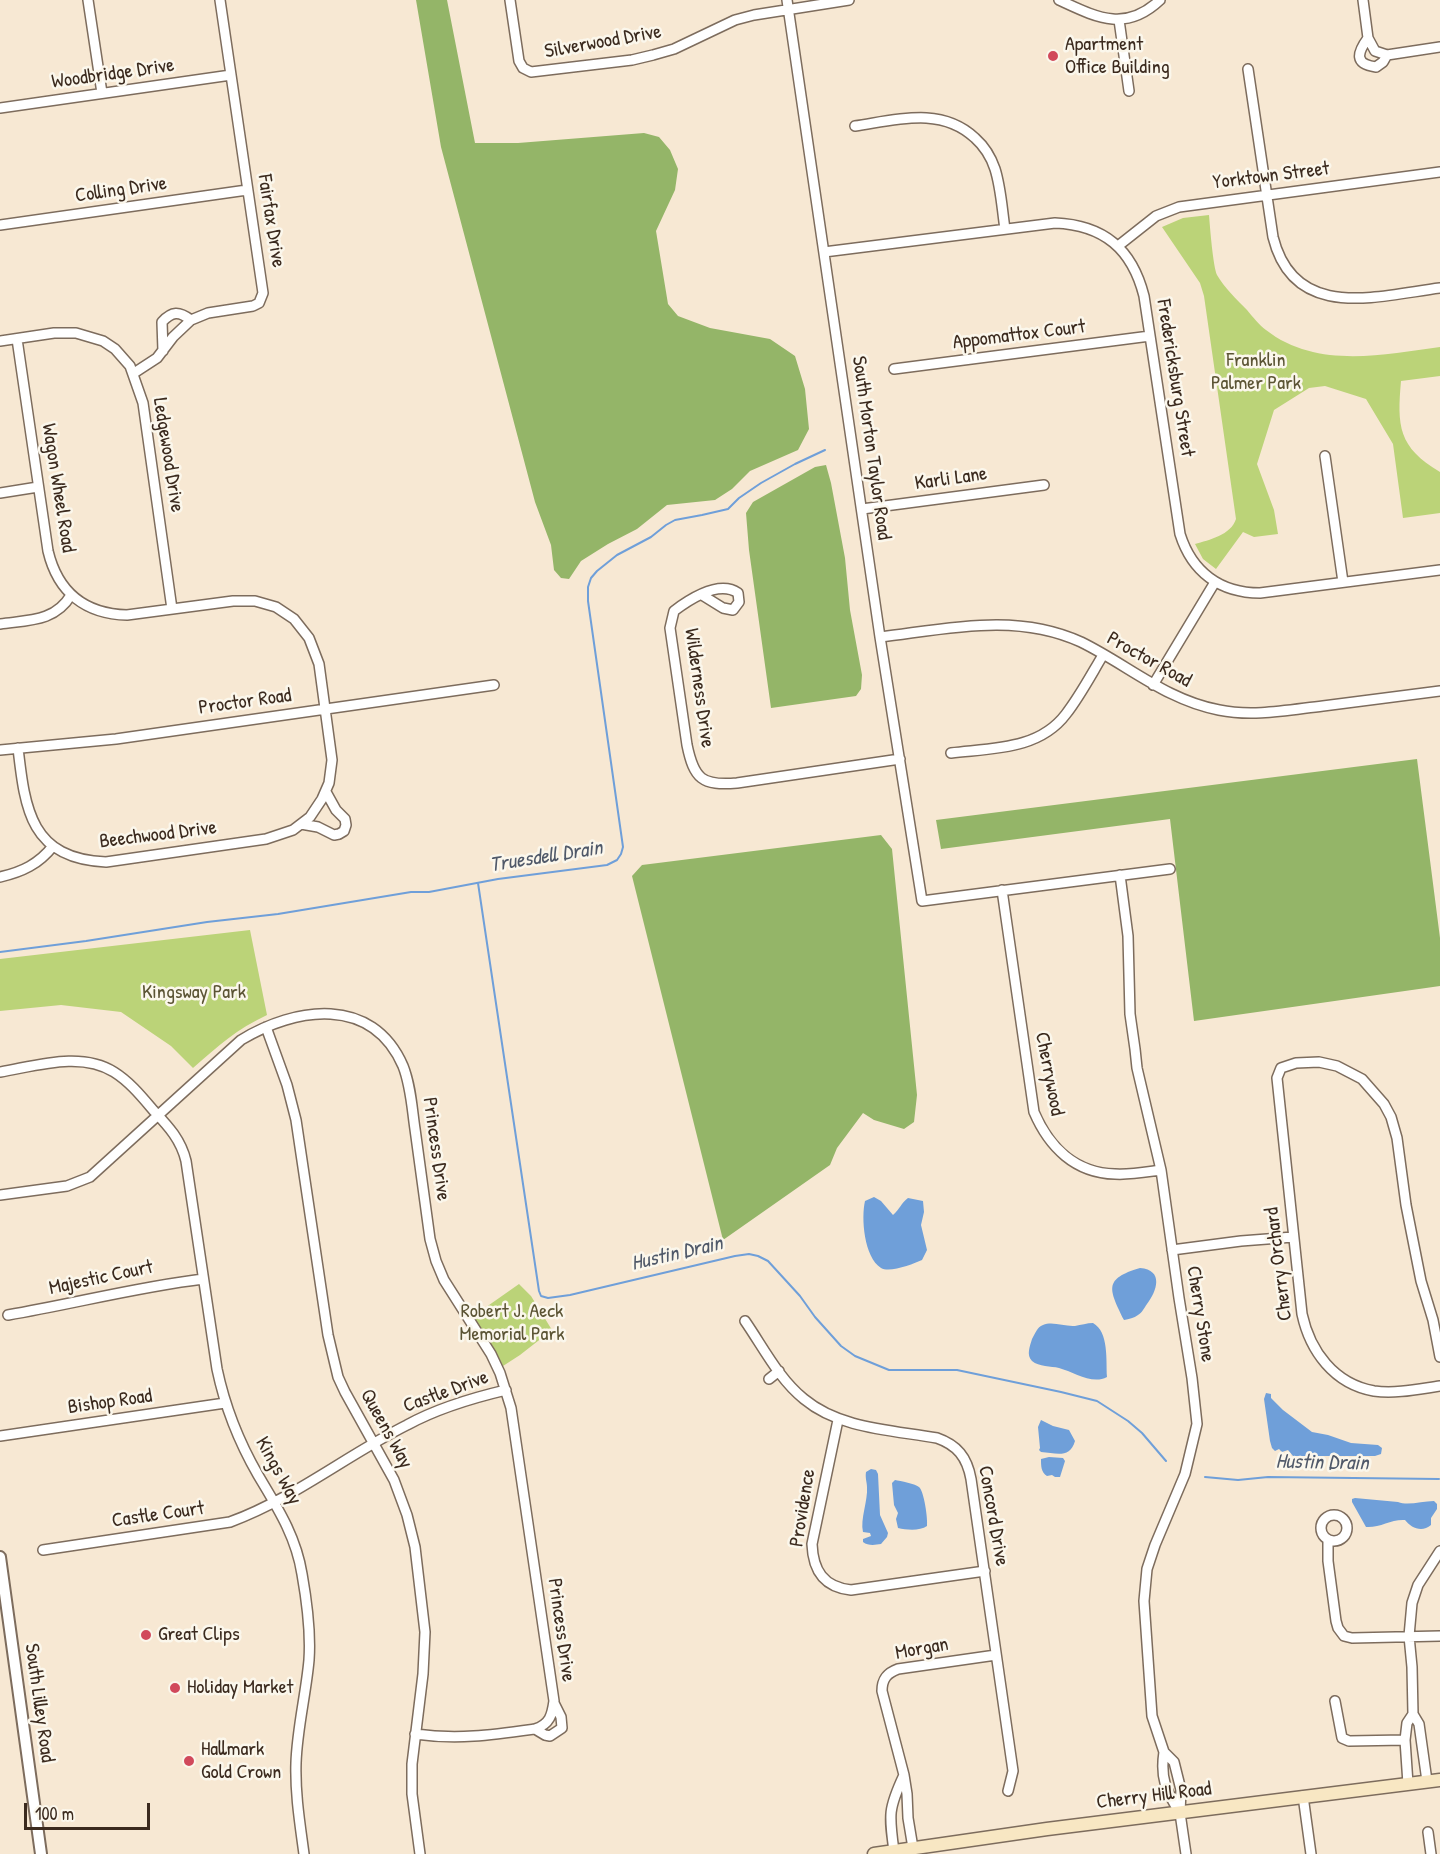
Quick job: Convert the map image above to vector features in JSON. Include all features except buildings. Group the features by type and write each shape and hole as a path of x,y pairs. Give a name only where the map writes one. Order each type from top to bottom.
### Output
{"main road":[{"name":"Cherry Hill Road","path":"874,1854 1434,1780"}],"street":[{"path":"88,0 102,93"},
{"name":"Fairfax Drive","path":"134,373 152,363 173,337 191,320 208,313 253,306 259,303 262,297 263,285 220,0"},
{"name":"Silverwood Drive","path":"510,0 519,61 525,70 531,72 653,55 674,49 735,20 788,5 849,0"},
{"path":"1059,0 1095,17 1119,20 1142,13 1160,0"},
{"path":"1363,0 1368,38 1375,51 1387,55 1440,47"},
{"name":"South Morton Taylor Road","path":"788,5 880,637 922,901 1002,890"},
{"path":"1119,20 1129,91"},
{"path":"1368,38 1361,48 1360,61 1376,67 1387,55"},
{"path":"1248,69 1273,237 1280,256 1294,277 1313,290 1331,297 1350,299 1440,288"},
{"name":"Woodbridge Drive","path":"0,108 231,75"},
{"path":"855,126 926,117 945,120 964,129 986,151 995,168 1005,229"},
{"name":"Yorktown Street","path":"1118,246 1156,216 1192,204 1440,172"},
{"name":"Colling Drive","path":"0,225 247,190"},
{"name":"Fredericksburg Street","path":"824,252 1055,223 1070,223 1096,232 1118,246 1131,261 1140,281 1180,534 1186,550 1204,574 1233,590 1254,593 1440,570"},
{"name":"Fairfax Drive","path":"163,351 162,321 169,314 176,313 191,320"},
{"name":"Ledgewood Drive","path":"17,339 62,332 82,334 115,349 130,366 143,403 172,609"},
{"name":"Appomattox Court","path":"894,369 1150,336"},
{"path":"0,341 17,339"},
{"name":"Wagon Wheel Road","path":"17,339 50,562 59,580 71,595 90,608 114,615 243,600 266,604 285,613 303,629 314,648 325,709"},
{"path":"1325,456 1342,582"},
{"name":"Karli Lane","path":"862,509 1044,485"},
{"path":"0,493 38,487"},
{"path":"1153,685 1215,582"},
{"path":"0,624 45,617 61,609 71,595"},
{"name":"Wilderness Drive","path":"702,595 690,599 674,611 670,628 687,745 691,764 701,779 719,785 900,759"},
{"name":"Proctor Road","path":"880,637 984,624 1015,624 1041,628 1082,643 1169,694 1201,706 1245,713 1270,712 1440,691"},
{"path":"951,753 1022,744 1043,735 1058,724 1067,713 1103,655"},
{"name":"Proctor Road","path":"0,750 116,739 494,685"},
{"name":"Beechwood Drive","path":"18,748 28,811 38,831 54,846 77,858 106,862 266,839 286,833 301,825 317,808 329,783 332,760 325,709"},
{"path":"301,825 318,828 334,835 344,831 345,819 336,810 326,792"},
{"path":"0,877 29,868 54,846"},
{"path":"1002,890 1170,869"},
{"name":"Cherry Stone","path":"1120,875 1128,936 1130,1014 1137,1068 1161,1170 1197,1424 1185,1474 1149,1562 1144,1589 1152,1716 1164,1752 1174,1762 1181,1790 1180,1812"},
{"name":"Cherrywood","path":"1002,890 1034,1112 1046,1136 1054,1147 1072,1161 1094,1171 1114,1174 1161,1170"},
{"name":"Princess Drive","path":"0,1195 81,1182 98,1171 241,1040 266,1026 324,1012 354,1018 383,1038 395,1052 408,1085 430,1239 436,1261 452,1295 491,1354 506,1389 511,1408 554,1701 561,1717 562,1728 550,1736 535,1729"},
{"name":"Queens Way","path":"266,1026 287,1085 298,1131 333,1363 345,1392 394,1480 411,1531 418,1564 425,1649 411,1779 420,1854"},
{"name":"Kings Way","path":"0,1072 70,1061 98,1064 124,1079 159,1115 174,1132 185,1156 217,1370 225,1403 245,1451 288,1526 297,1551 309,1618 309,1661 296,1762 297,1803 304,1854"},
{"name":"Cherry Orchard","path":"1440,1357 1410,1227 1397,1138 1391,1117 1384,1104 1362,1079 1337,1066 1311,1062 1296,1063 1281,1068 1277,1078 1293,1237 1305,1328 1316,1352 1330,1368 1354,1384 1375,1391 1440,1386"},
{"path":"1172,1250 1293,1237"},
{"name":"Majestic Court","path":"8,1315 129,1290 203,1279"},
{"name":"Concord Drive","path":"745,1321 779,1371 803,1398 838,1420 937,1438 949,1442 962,1454 970,1471 1013,1771 1008,1791"},
{"path":"769,1379 779,1371"},
{"name":"Castle Drive","path":"274,1502 407,1424 438,1410 506,1389"},
{"name":"Bishop Road","path":"0,1436 225,1403"},
{"name":"Providence","path":"838,1420 812,1544 814,1562 825,1580 836,1587 851,1590 984,1570"},
{"name":"Castle Court","path":"43,1550 222,1524 248,1515 274,1502"},
{"path":"1328,1540 1328,1561 1336,1621 1341,1633 1347,1638 1440,1636"},
{"path":"1434,1780 1419,1724 1413,1714 1409,1636 1412,1603 1418,1585 1440,1551"},
{"name":"South Lilley Road","path":"0,1557 41,1854"},
{"name":"Morgan","path":"913,1848 904,1775 882,1691 883,1680 898,1669 996,1655"},
{"name":"Princess Drive","path":"415,1734 466,1738 535,1729 544,1725 552,1716 554,1701"},
{"path":"1335,1701 1342,1738 1349,1741 1405,1740"},
{"path":"1408,1784 1405,1740 1407,1723 1413,1714"},
{"name":"Cherry Stone","path":"1164,1752 1162,1765 1167,1792 1180,1812"},
{"path":"894,1851 891,1807 904,1775"},
{"path":"1303,1796 1311,1854"},
{"path":"1180,1812 1186,1854"},
{"path":"1428,1832 1431,1854"}],"green space":[{"path":"416,0 447,0 475,143 518,143 644,133 659,137 670,150 678,169 675,190 656,231 668,304 678,316 710,328 770,339 795,356 805,389 809,429 798,450 750,471 732,489 715,500 667,505 637,529 581,561 569,579 561,578 554,570 551,545 535,502 441,147"},
{"name":"Franklin Palmer Park","path":"1209,215 1217,275 1261,326 1285,342 1328,355 1350,356 1440,347 1440,376 1401,381 1400,411 1403,434 1408,444 1426,463 1440,472 1440,513 1403,518 1393,444 1366,399 1325,386 1309,388 1274,410 1257,464 1274,510 1278,534 1254,537 1243,532 1216,569 1203,559 1195,544 1225,533 1236,519 1204,296 1200,283 1162,227 1183,218"},
{"path":"826,465 845,558 850,610 862,675 861,689 856,696 771,708 746,513 753,502 815,467"},
{"path":"1417,759 1440,938 1440,986 1194,1021 1170,819 941,849 936,820"},
{"path":"881,835 892,849 917,1095 914,1122 904,1129 874,1120 863,1113 837,1148 830,1165 723,1240 632,876 642,865"},
{"name":"Kingsway Park","path":"250,930 267,1015 237,1032 193,1068 171,1046 121,1012 61,1005 0,1011 0,959"},
{"name":"Robert J. Aeck Memorial Park","path":"519,1284 531,1296 552,1330 503,1366 492,1345 472,1317"}],"water":[{"path":"874,1197 881,1201 893,1215 908,1198 923,1201 924,1212 921,1225 927,1250 922,1260 890,1269 881,1268 875,1263 867,1246 863,1217 865,1201"},
{"path":"1140,1268 1153,1273 1156,1287 1141,1313 1124,1320 1115,1300 1112,1286 1120,1276"},
{"path":"1093,1323 1102,1333 1104,1340 1107,1377 1089,1379 1059,1368 1038,1364 1030,1359 1029,1350 1032,1339 1041,1326 1051,1324 1075,1326"},
{"path":"1266,1393 1271,1394 1271,1398 1283,1410 1312,1432 1351,1443 1378,1445 1382,1448 1381,1454 1375,1456 1293,1456 1288,1450 1275,1451 1270,1441 1264,1399"},
{"path":"1041,1420 1069,1430 1075,1441 1073,1447 1062,1454 1041,1452 1038,1427"},
{"path":"1063,1458 1065,1461 1060,1477 1047,1476 1042,1471 1041,1459"},
{"path":"871,1469 876,1470 878,1474 880,1515 888,1533 881,1544 874,1545 863,1542 863,1539 871,1536 870,1533 863,1532 862,1527 867,1492 866,1472"},
{"path":"895,1480 919,1487 925,1505 927,1526 913,1530 898,1528 896,1519 898,1513 894,1505 892,1483"},
{"path":"1355,1498 1406,1504 1434,1501 1437,1509 1431,1518 1431,1525 1424,1529 1413,1527 1405,1520 1366,1527 1352,1502"}],"waterway":[{"name":"Truesdell Drain","path":"0,952 278,914 411,892 429,892 498,879 607,865 617,860 623,847 588,601 588,587 591,578 617,555 651,537 675,520 728,509 739,498 761,483 825,450"},
{"name":"Hustin Drain","path":"478,883 541,1296 548,1298 570,1295 735,1256 749,1254 758,1256 768,1261 841,1346 855,1356 889,1370 957,1370 1097,1401 1142,1433 1166,1461"},
{"name":"Hustin Drain","path":"1205,1477 1238,1480 1268,1477 1439,1479"}],"place":[{"name":"Apartment Office Building","path":"1053,56"},
{"name":"Great Clips","path":"146,1635"},
{"name":"Holiday Market","path":"175,1688"},
{"name":"Hallmark Gold Crown","path":"189,1761"}]}
